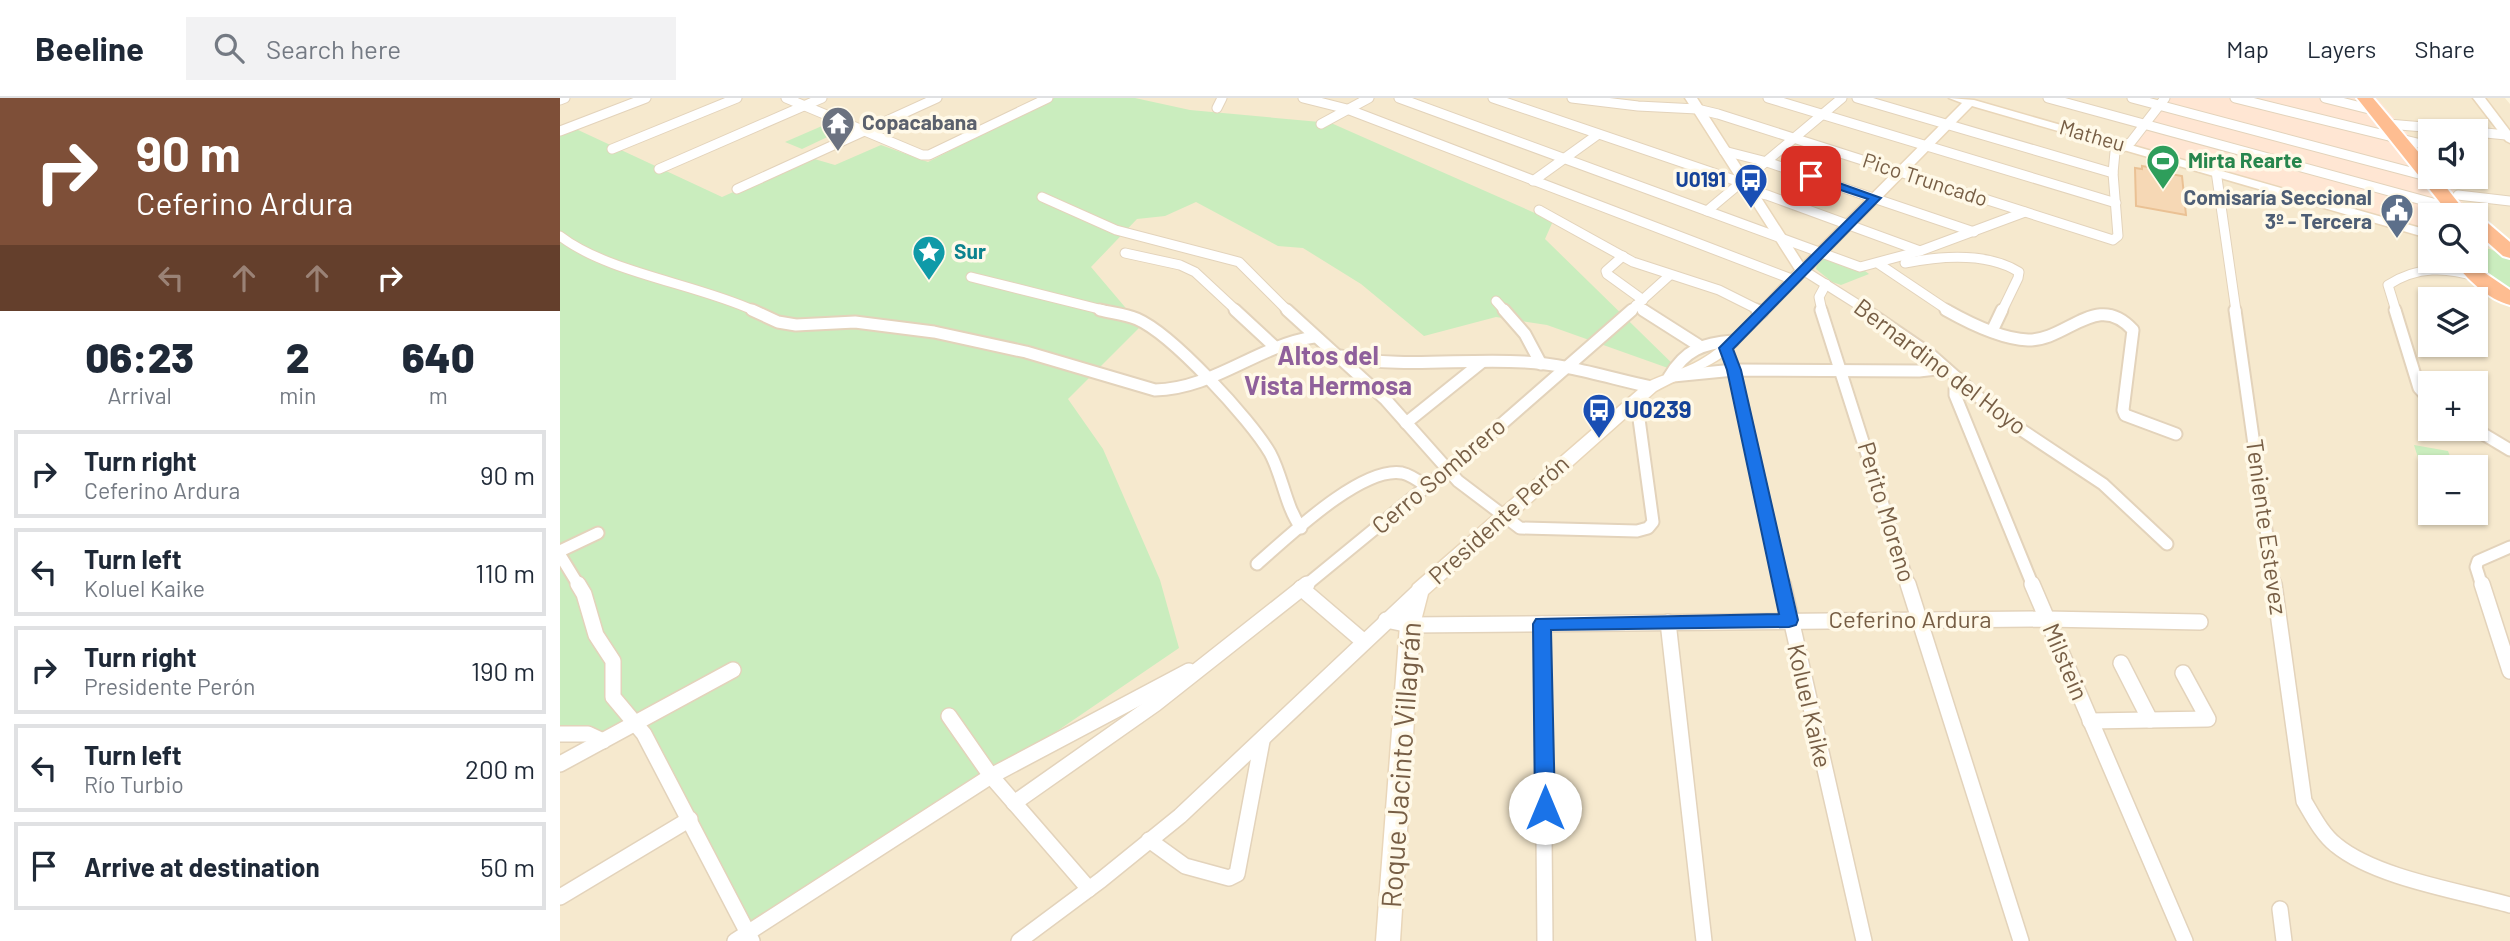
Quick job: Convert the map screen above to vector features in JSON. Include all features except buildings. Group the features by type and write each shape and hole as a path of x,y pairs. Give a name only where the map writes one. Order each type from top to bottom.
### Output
{"highway":[{"path":"2365,98 2418,147"},
{"path":"2394,123 2418,159"},
{"path":"2441,189 2453,203"},
{"path":"2488,233 2510,252"},
{"path":"2488,247 2510,252"},
{"path":"2474,273 2506,295"}],"street":[{"path":"560,131 646,98"},
{"path":"612,149 737,98"},
{"path":"786,98 922,155 929,155 1048,98"},
{"path":"659,169 822,98"},
{"path":"737,189 937,98"},
{"path":"1217,108 1222,98"},
{"path":"1303,98 1347,109 1533,181 1799,275"},
{"path":"1321,124 1369,98"},
{"path":"1399,98 1860,267 1920,251 2025,212"},
{"path":"1493,98 1920,251"},
{"name":"Pico Truncado","path":"1572,98 1638,106 1694,104 2113,240 2118,236 2116,203"},
{"path":"1768,98 2116,203 2113,173 2115,152 2126,146 2162,102"},
{"path":"1707,211 1746,187 1767,162 1842,98"},
{"path":"1857,98 2113,173"},
{"name":"Matheu","path":"1955,98 1972,100 2418,231"},
{"path":"2048,98 2442,203"},
{"path":"2132,98 2162,102 2418,174"},
{"path":"2235,98 2418,125"},
{"path":"2325,98 2394,123"},
{"path":"2479,98 2508,137"},
{"name":"Presidente Perón","path":"1019,941 1149,840 1262,740 1386,620 1633,402 1669,377 1705,364 1729,344 1972,100"},
{"name":"Bernardino del Hoyo","path":"1694,104 1796,264 1799,275 1826,284 1931,355 1999,415 2104,484 2167,544"},
{"path":"2488,134 2508,137"},
{"path":"1533,181 1597,135"},
{"path":"1724,151 1767,162 1974,232"},
{"name":"Teniente Estevez","path":"2216,171 2304,801 2316,822 2336,844 2361,861 2510,905"},
{"path":"1042,197 1116,230 1239,262 1314,337 1338,355 1386,400 1447,471 1520,528 1637,531 1648,528 1654,515 1639,419 1633,402"},
{"path":"2488,203 2510,201"},
{"path":"1539,210 1623,256 1718,290 1762,312"},
{"path":"560,236 613,263 727,298 778,322 796,325 864,323 934,332 1027,352 1155,390 1170,391 1207,379 1275,347 1314,337"},
{"path":"1125,253 1180,265 1195,272 1275,347"},
{"path":"1623,256 1606,271 1607,274 1640,303 1698,345"},
{"path":"1889,271 1906,262 1952,258 1988,261 2014,267 2019,272 2018,278 1992,331"},
{"path":"1879,264 1952,316 2027,341 2043,338 2087,317 2109,315 2124,320 2133,330 2123,410 2125,415 2176,434"},
{"path":"2418,387 2388,285 2405,277 2442,267 2478,278"},
{"name":"Cerro Sombrero","path":"1014,803 1174,689 1200,666 1339,561 1447,471 1670,275"},
{"path":"971,277 1138,319 1150,326 1207,379 1269,452 1281,476 1289,509 1301,528"},
{"name":"Perito Moreno","path":"1826,284 1819,297 1820,306 2021,941"},
{"path":"1496,300 1525,334 1541,363"},
{"path":"1669,377 1676,363 1698,345 1729,344"},
{"name":"Koluel Kaike","path":"1729,344 1789,620 1864,941"},
{"path":"1338,355 1390,365 1541,363 1651,387"},
{"path":"1406,423 1482,362"},
{"path":"1669,377 1734,370 1919,371 1945,368"},
{"name":"Milstein","path":"1963,384 1955,389 1955,396 2046,619 2185,941"},
{"path":"2488,437 2510,450"},
{"path":"1257,564 1363,481 1399,473 1411,475 1426,486"},
{"path":"598,533 560,553 584,594 596,635 613,661 613,697 644,734 690,819 745,938"},
{"path":"2510,547 2478,561 2476,567 2510,671"},
{"path":"1301,588 1363,641"},
{"name":"Roque Jacinto Villagrán","path":"1388,941 1410,625 1420,590"},
{"name":"Ceferino Ardura","path":"1386,620 1410,625 2046,619 2200,622"},
{"path":"1668,622 1704,941"},
{"path":"1542,624 1545,941"},
{"path":"2121,663 2150,720"},
{"name":"Cerro Sombrero","path":"745,938 991,776 1171,678 1200,666"},
{"path":"560,764 733,670"},
{"path":"2090,721 2208,719 2183,673"},
{"path":"949,716 991,776 1089,889"},
{"path":"560,734 588,734 603,741"},
{"path":"1149,840 1185,866 1230,878 1237,874 1262,740"},
{"path":"560,897 690,819"},
{"path":"2280,909 2284,941"}],"shaded area":[{"path":"560,98 2505,98 2510,104 2510,941 560,941"},
{"path":"2165,98 2377,98 2418,145 2418,189 2453,189 2463,203 2418,203 2418,231 2126,146"}],"green space":[{"path":"1054,98 1135,98 1190,110 1331,123 1553,221 1545,239 1682,373 1547,325 1496,317 1424,336 1361,284 1303,248 1278,246 1196,202 1165,216 1137,219 1091,267 1141,326 1068,399 1103,449 1160,580 1179,648 991,776 747,933 644,734 560,734 560,135 576,129 722,197 811,158 835,165 881,145 928,162"},
{"path":"822,126 838,132 802,149 785,142"},
{"path":"2488,249 2510,258 2510,293 2482,273 2488,273"},
{"path":"1820,252 1861,268 1869,274 1841,285 1832,282 1816,269"},
{"path":"2414,445 2448,451 2450,455 2418,455 2418,458"}],"place":[{"name":"Copacabana","path":"838,153"},
{"name":"Mirta Rearte","path":"2163,191"},
{"name":"U0191","path":"1751,210"},
{"name":"Comisaría Seccional 3º - Tercera","path":"2397,240"},
{"name":"Sur","path":"929,282"},
{"name":"U0239","path":"1599,440"}],"district":[{"name":"Altos del Vista Hermosa","path":"1328,371"}],"route":[{"path":"1545,808 1542,624 1789,620 1734,370 1727,357 1726,348 1876,198 1811,176"}]}
